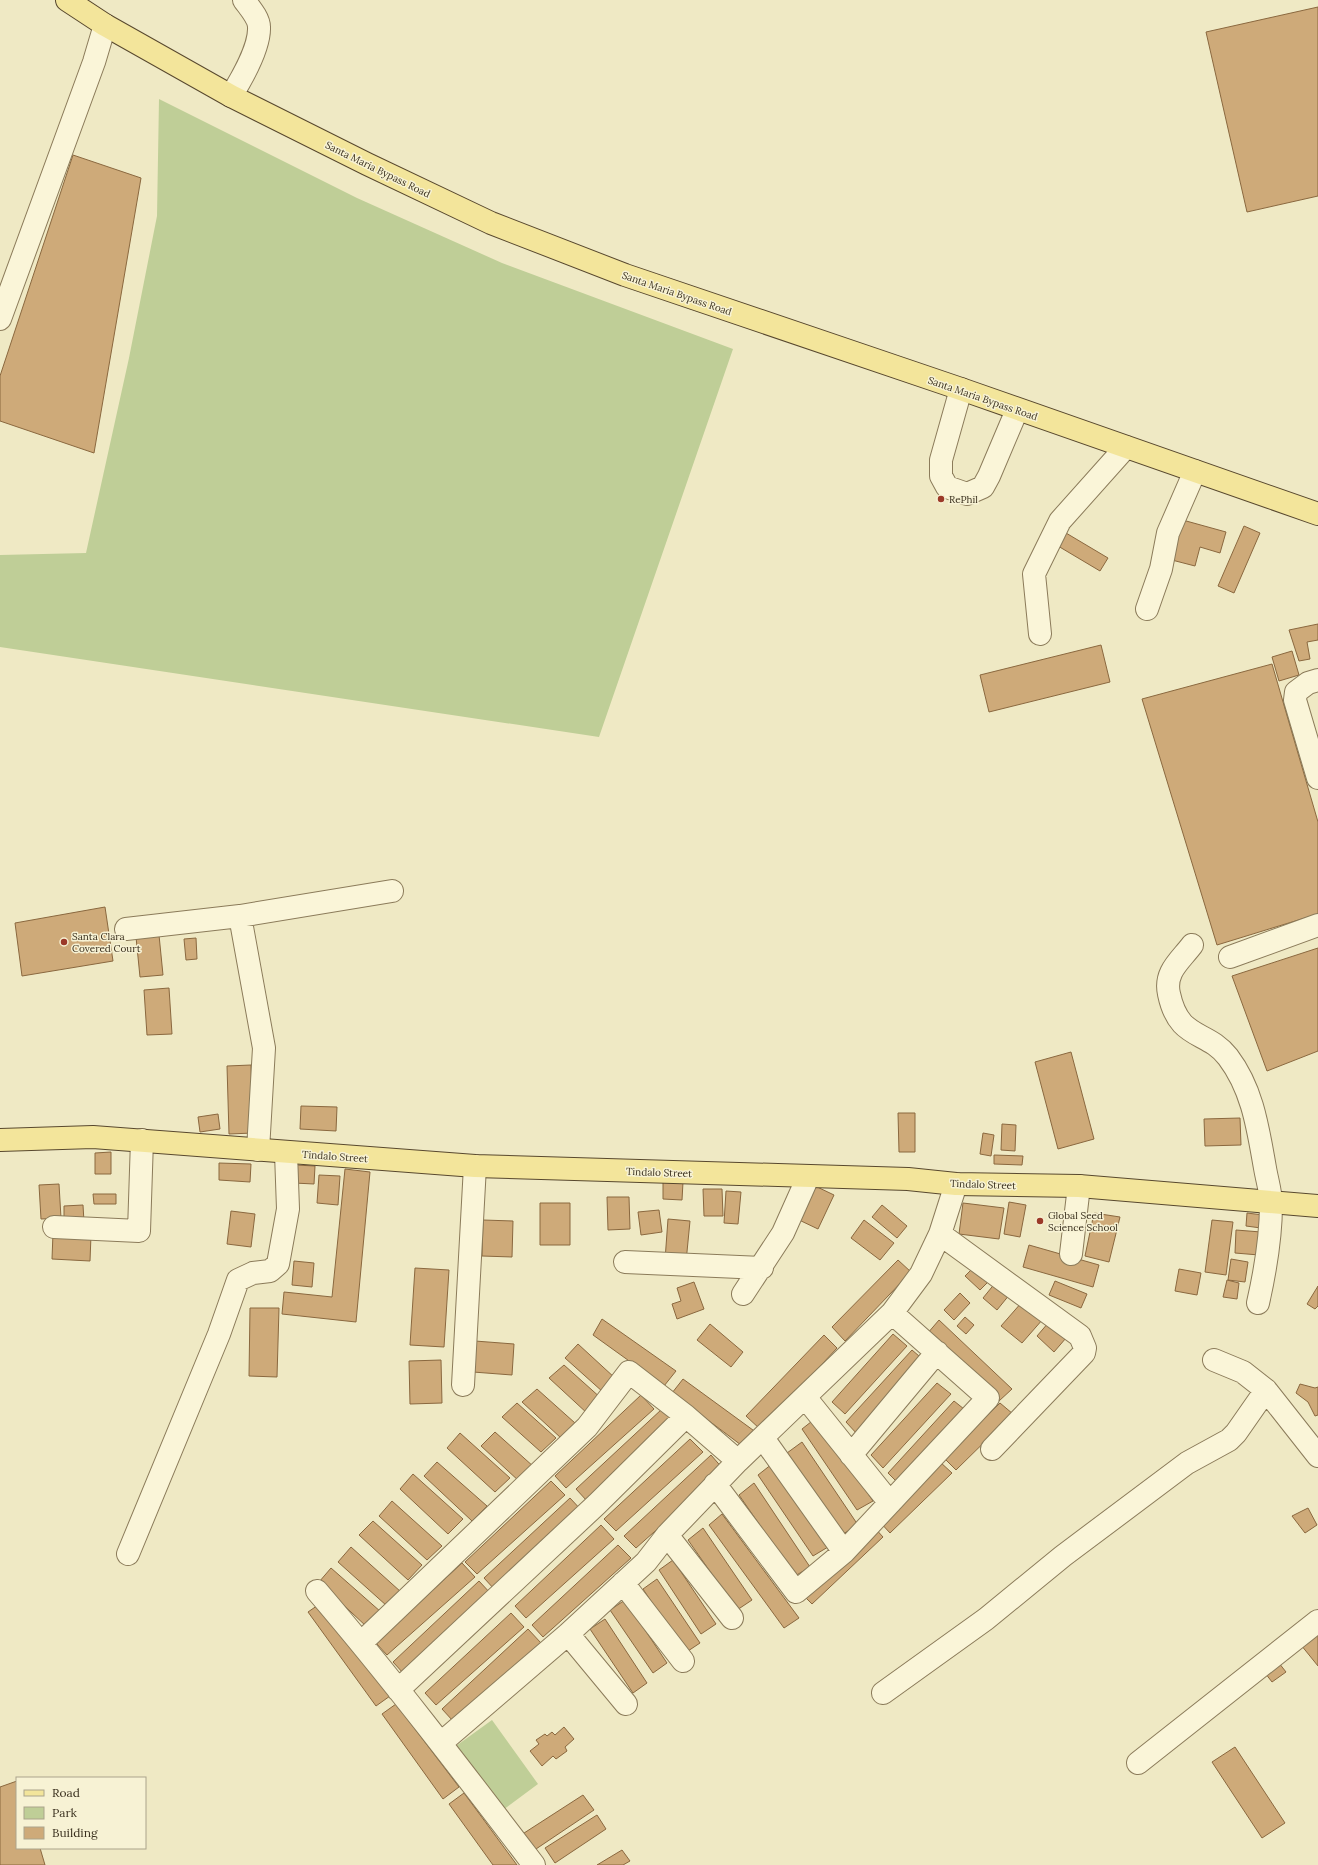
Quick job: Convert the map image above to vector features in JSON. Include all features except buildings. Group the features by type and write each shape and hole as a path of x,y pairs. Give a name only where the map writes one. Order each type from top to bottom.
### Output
{"main road":[{"name":"Santa Maria Bypass Road","path":"67,0 105,25 231,96 491,223 625,275 1318,514"},
{"name":"Tindalo Street","path":"0,1140 93,1137 286,1153 475,1166 908,1179 956,1184 1079,1186 1318,1206"}],"street":[{"path":"231,96 248,69 259,27 244,0"},
{"path":"0,319 92,70 105,25"},
{"path":"961,390 941,460 941,476 947,487 967,494 983,487 1017,410"},
{"path":"1040,634 1034,574 1060,521 1126,447"},
{"path":"1148,609 1161,569 1168,533 1195,471"},
{"path":"1318,680 1300,688 1296,692 1295,700 1318,778"},
{"path":"126,930 240,916 392,891"},
{"path":"240,916 264,1048 258,1150"},
{"path":"1230,956 1318,925"},
{"path":"1192,945 1170,973 1167,984 1171,1002 1181,1024 1213,1044 1227,1056 1247,1090 1256,1116 1271,1203 1264,1274 1258,1303"},
{"path":"54,1227 139,1231 142,1140"},
{"path":"128,1554 219,1334 238,1280 253,1273 270,1271 278,1264 288,1209 286,1153"},
{"path":"463,1385 475,1166"},
{"path":"743,1294 762,1268 783,1233 808,1177"},
{"path":"441,1743 568,1634 646,1562 667,1535 738,1461 892,1313 921,1274 940,1234 956,1184"},
{"path":"1071,1254 1079,1186"},
{"path":"940,1234 1080,1336 1086,1348 1084,1352 992,1449"},
{"path":"625,1262 762,1268"},
{"path":"716,1484 796,1592 844,1552 988,1398 892,1313"},
{"path":"851,1455 937,1352"},
{"path":"1214,1360 1243,1372 1266,1390 1318,1456"},
{"path":"361,1642 587,1427 629,1372 686,1416 738,1461"},
{"path":"883,1693 986,1619 1063,1556 1187,1463 1229,1440 1236,1434 1266,1390"},
{"path":"805,1396 890,1502"},
{"path":"398,1690 597,1504 686,1416"},
{"path":"763,1438 844,1552"},
{"path":"667,1535 732,1618"},
{"path":"623,1583 683,1661"},
{"path":"317,1591 361,1642 441,1743 534,1865"},
{"path":"1138,1763 1318,1621"},
{"path":"568,1634 626,1704"}],"green space":[{"path":"159,99 357,198 502,263 733,349 599,737 0,647 0,555 86,553 129,358 157,216"},
{"path":"492,1720 538,1784 503,1810 456,1746"}],"place":[{"name":"RePhil","path":"941,499"},
{"name":"Santa Clara Covered Court","path":"64,942"},
{"name":"Global Seed Science School","path":"1040,1221"}]}
